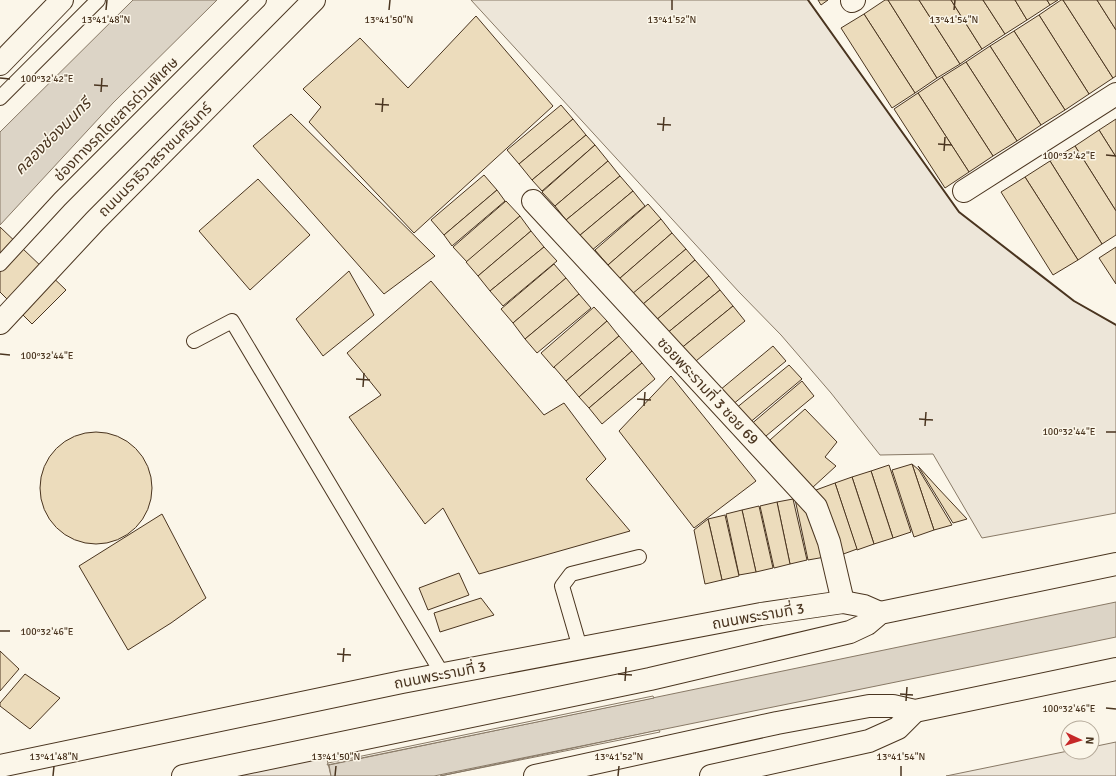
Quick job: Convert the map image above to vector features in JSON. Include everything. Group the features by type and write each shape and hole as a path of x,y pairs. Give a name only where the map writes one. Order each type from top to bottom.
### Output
{"main road":[{"path":"4,53 62,0"},
{"name":"ถนนนราธิวาสราชนครินทร์","path":"0,323 95,221 314,0"},
{"path":"964,191 1116,94"},
{"name":"ซอยพระรามที่ 3 ซอย 69","path":"533,201 816,507 829,542 843,602"},
{"path":"183,776 650,679 850,632 867,624 880,613 1116,564"},
{"name":"ถนนพระรามที่ 3","path":"0,766 443,674 761,614 843,602 864,606 880,613"},
{"path":"535,776 777,723 869,706 893,706 915,711 1116,669"},
{"path":"712,776 869,741 898,728 915,711"}],"lane":[{"path":"0,98 98,0"},
{"name":"ช่องทางรถโดยสารด่วนพิเศษ","path":"0,264 60,199 259,0"},
{"path":"194,341 232,321 443,674"},
{"path":"580,648 562,586 571,574 639,557"}],"shaded area":[{"path":"471,0 808,0 959,212 1074,301 1116,325 1116,513 982,538 933,454 880,455 831,393 781,335 739,292"},
{"path":"1116,742 1116,776 946,776 1060,753 1060,760 1100,760 1100,745"},
{"path":"326,755 331,776 198,776"}],"water":[{"name":"คลองช่องนนทรี","path":"133,0 217,0 113,103 0,225 0,132"},
{"path":"1116,602 1116,637 434,776 331,776 329,765"}],"pier":[{"path":"653,696 654,698 327,765 328,763"},
{"path":"659,730 660,732 440,776"}],"building":[{"path":"818,0 828,0 821,5"},
{"path":"885,0 888,0 937,78 915,93 864,14"},
{"path":"888,0 919,0 960,64 937,78"},
{"path":"919,0 951,0 982,49 960,64"},
{"path":"951,0 983,0 1005,34 982,49"},
{"path":"983,0 1015,0 1027,20 1005,34"},
{"path":"1015,0 1047,0 1050,5 1027,20"},
{"path":"1047,0 1058,0 1050,5"},
{"path":"1063,0 1113,78 1089,94 1039,15"},
{"path":"1063,0 1097,0 1116,30 1116,76 1113,78"},
{"path":"1097,0 1116,0 1116,30"},
{"path":"864,14 915,93 892,108 841,28"},
{"path":"1039,15 1089,94 1065,110 1014,31"},
{"path":"476,16 553,106 414,233 309,122 321,107 303,89 360,38 408,88"},
{"path":"1014,31 1065,110 1041,125 990,46"},
{"path":"990,46 1041,125 1017,141 966,62"},
{"path":"966,62 1017,141 993,156 942,77"},
{"path":"942,77 993,156 969,172 918,93"},
{"path":"918,93 969,172 945,188 894,109"},
{"path":"561,105 573,119 519,164 507,150"},
{"path":"291,114 435,256 384,294 253,146"},
{"path":"573,119 586,135 532,180 519,164"},
{"path":"1116,119 1116,157 1099,130"},
{"path":"1099,130 1116,157 1116,211 1075,146"},
{"path":"586,135 595,145 542,191 532,180"},
{"path":"595,145 608,161 555,206 542,192"},
{"path":"1075,146 1116,211 1116,235 1102,244 1050,161"},
{"path":"608,161 620,176 566,220 555,206"},
{"path":"1050,161 1102,244 1078,260 1025,177"},
{"path":"484,175 497,190 444,235 431,220"},
{"path":"620,176 633,191 579,236 566,220"},
{"path":"1025,177 1078,260 1053,275 1001,192"},
{"path":"258,179 310,235 250,290 199,231"},
{"path":"497,190 505,201 452,246 444,235"},
{"path":"633,191 645,206 591,251 579,236"},
{"path":"506,201 520,216 467,262 453,247"},
{"path":"648,204 661,219 608,265 595,250"},
{"path":"520,216 531,231 478,276 466,262"},
{"path":"661,219 672,233 619,279 608,265"},
{"path":"0,227 66,290 32,324 0,292"},
{"path":"531,231 544,247 490,291 478,276"},
{"path":"672,233 686,249 633,294 619,279"},
{"path":"544,247 557,261 503,306 490,291"},
{"path":"1116,247 1116,284 1099,258"},
{"path":"686,249 695,260 642,305 632,294"},
{"path":"695,260 709,276 655,321 642,305"},
{"path":"554,264 566,278 513,323 501,309"},
{"path":"349,271 374,315 323,356 296,319"},
{"path":"709,276 720,290 666,334 655,321"},
{"path":"566,278 579,294 525,339 513,323"},
{"path":"431,281 544,415 564,403 606,459 586,479 630,531 479,574 443,508 425,524 349,417 381,395 347,353"},
{"path":"720,290 733,306 679,350 666,334"},
{"path":"579,294 591,308 537,353 525,339"},
{"path":"733,306 745,321 691,365 679,350"},
{"path":"594,307 607,321 554,368 541,353"},
{"path":"607,321 619,336 566,381 554,367"},
{"path":"619,336 632,351 579,397 566,381"},
{"path":"773,346 786,361 732,405 720,390"},
{"path":"632,351 642,363 589,408 579,397"},
{"path":"642,363 655,379 602,424 589,408"},
{"path":"789,365 802,379 748,424 735,409"},
{"path":"671,376 756,481 694,528 619,431"},
{"path":"802,381 814,396 760,441 749,426"},
{"path":"805,409 837,442 825,457 836,466 812,488 770,440"},
{"path":"96,432 118,436 136,448 148,466 152,488 148,510 136,528 118,540 96,544 74,540 56,528 44,510 40,488 44,466 56,448 74,436"},
{"path":"912,464 919,470 952,525 934,530"},
{"path":"912,464 934,530 914,537 892,470"},
{"path":"889,465 911,532 893,538 871,471"},
{"path":"918,466 937,487 967,519 953,523"},
{"path":"871,471 893,538 874,544 852,477"},
{"path":"852,477 874,544 857,550 835,483"},
{"path":"835,483 857,549 838,556 816,490"},
{"path":"793,499 807,560 790,564 777,502"},
{"path":"795,499 814,508 825,557 808,560"},
{"path":"777,502 790,564 774,568 760,506"},
{"path":"759,506 773,568 756,572 742,510"},
{"path":"742,510 756,572 739,575 726,514"},
{"path":"162,514 206,598 171,623 128,650 79,566"},
{"path":"725,515 739,576 722,580 708,519"},
{"path":"708,519 722,580 705,584 694,530"},
{"path":"459,573 469,595 428,610 419,588"},
{"path":"481,598 494,615 440,632 434,613"},
{"path":"0,651 19,669 0,691"},
{"path":"25,674 60,698 30,729 0,706 0,703"}],"wall":[{"path":"808,0 959,212 1074,301 1116,325"}]}
